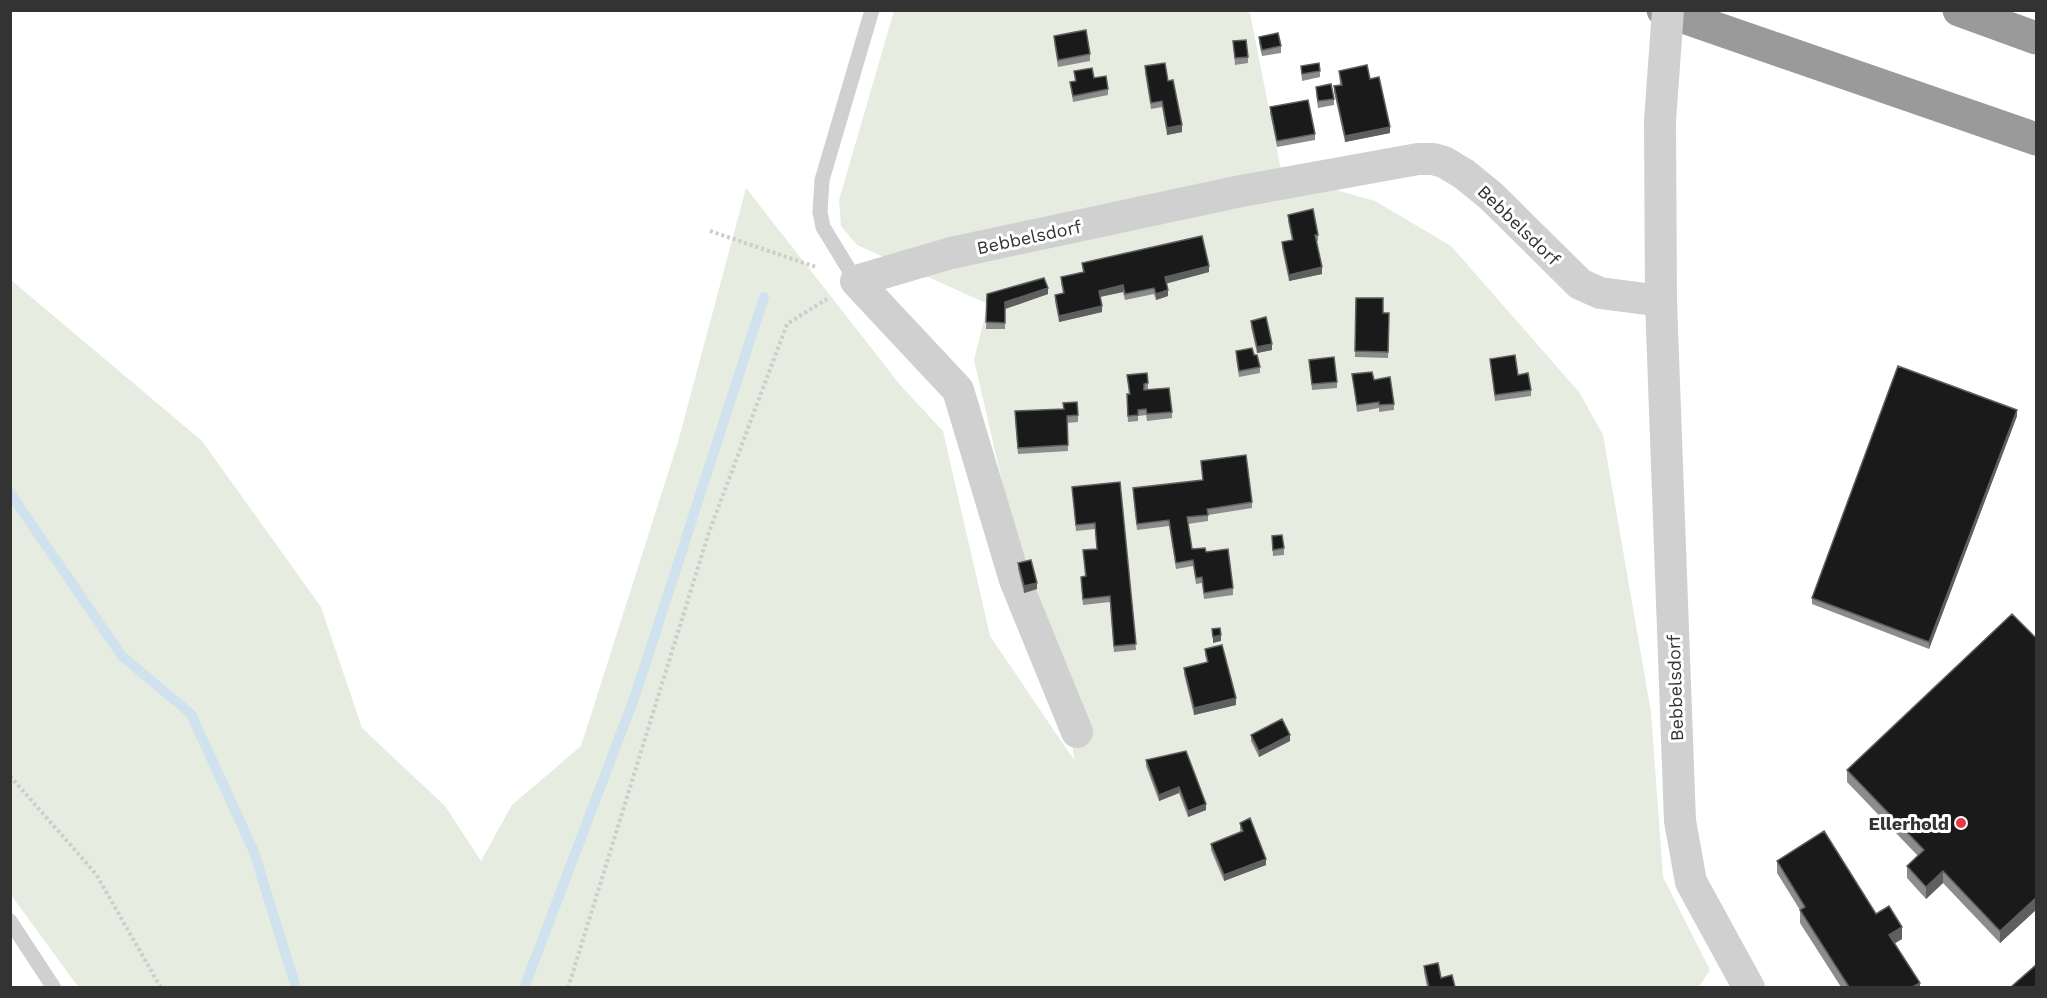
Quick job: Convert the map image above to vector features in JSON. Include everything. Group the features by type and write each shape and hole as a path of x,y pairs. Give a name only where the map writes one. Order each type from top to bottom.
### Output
{"highway":[{"path":"1665,10 2031,139"},
{"path":"1959,10 2037,38"}],"street":[{"name":"Bebbelsdorf","path":"1665,10 1660,121 1661,302 1680,821 1691,882 1749,987"},
{"name":"Bebbelsdorf","path":"856,281 951,254 1218,196 1418,159 1433,159 1444,162 1464,174 1491,196 1580,284 1600,293 1661,302"},
{"path":"856,281 958,390 1015,580 1077,732"}],"lane":[{"path":"856,281 823,227 820,212 822,180 872,10"},
{"path":"10,921 54,987"}],"path":[{"path":"711,231 856,281"},
{"path":"568,987 708,535 787,324 856,281"},
{"path":"10,776 96,874 161,987"}],"shaded area":[{"path":"1237,10 1250,13 1282,175 1375,201 1451,246 1579,392 1603,435 1651,712 1663,877 1710,970 1698,988 79,988 11,895 11,280 202,441 321,607 362,728 445,806 481,861 512,805 581,746 678,442 746,188 901,386 943,431 990,636 1074,760 1066,684 1023,572 974,360 988,304 857,245 841,226 839,200 894,11"}],"building":[{"path":"1086,30 1090,54 1058,60 1054,36"},
{"path":"1278,33 1281,46 1262,50 1259,37"},
{"path":"1246,40 1248,57 1235,58 1233,41"},
{"path":"1165,63 1168,81 1173,80 1182,125 1167,128 1162,101 1151,103 1145,66"},
{"path":"1319,63 1320,71 1302,74 1301,66"},
{"path":"1367,65 1370,79 1379,77 1390,127 1345,136 1334,86 1342,85 1339,71"},
{"path":"1092,68 1094,78 1106,76 1108,89 1073,96 1070,82 1076,81 1074,71"},
{"path":"1331,84 1334,99 1318,101 1316,87"},
{"path":"1308,100 1315,134 1277,141 1270,107"},
{"path":"1313,209 1318,235 1315,235 1322,267 1289,275 1282,242 1293,240 1288,215"},
{"path":"1202,236 1209,266 1165,277 1168,290 1156,294 1154,288 1125,294 1123,285 1099,291 1102,306 1059,316 1055,295 1064,293 1061,277 1084,272 1082,263"},
{"path":"1044,278 1048,288 1005,302 1005,323 986,322 987,294"},
{"path":"1356,298 1383,298 1383,313 1389,313 1388,352 1355,351"},
{"path":"1266,317 1272,344 1257,347 1251,321"},
{"path":"1252,348 1254,355 1257,355 1260,367 1239,371 1236,351"},
{"path":"1515,355 1518,375 1528,373 1531,390 1495,395 1490,359"},
{"path":"1334,357 1337,382 1312,384 1309,360"},
{"path":"1898,366 2017,410 1929,642 1812,598"},
{"path":"1372,372 1374,380 1390,377 1394,404 1379,405 1379,402 1357,405 1352,374"},
{"path":"1147,373 1148,383 1144,384 1144,390 1169,388 1172,412 1147,414 1146,409 1138,410 1138,415 1128,416 1127,394 1130,394 1127,375"},
{"path":"1077,402 1078,415 1067,416 1068,445 1018,448 1015,411 1064,409 1063,403"},
{"path":"1246,455 1252,502 1207,509 1208,515 1187,517 1192,549 1205,548 1206,552 1228,549 1233,588 1204,593 1202,577 1196,578 1193,560 1176,563 1169,520 1137,524 1133,488 1203,480 1201,461"},
{"path":"1120,482 1136,644 1114,646 1110,596 1083,599 1081,577 1086,576 1083,550 1097,549 1095,523 1076,525 1072,487"},
{"path":"1282,535 1284,548 1273,550 1272,536"},
{"path":"1031,560 1037,583 1024,586 1018,563"},
{"name":"Ellerhold","path":"2012,614 2037,639 2037,897 2000,931 1943,871 1926,887 1907,866 1924,850 1847,770"},
{"path":"1220,628 1221,635 1213,637 1212,629"},
{"path":"1222,645 1236,698 1194,708 1184,668 1208,662 1205,649"},
{"path":"1282,719 1290,735 1259,751 1251,735"},
{"path":"1186,751 1206,804 1188,811 1179,787 1159,795 1146,760"},
{"path":"1250,818 1266,859 1224,875 1211,844 1243,831 1240,823"},
{"path":"1824,831 1876,914 1889,906 1902,927 1889,935 1920,983 1912,987 1849,987 1800,910 1805,907 1777,861"},
{"path":"1438,963 1441,978 1452,975 1455,987 1429,987 1424,966"},
{"path":"2037,964 2037,987 2011,987"}],"waterway":[{"path":"524,988 635,696 764,297"},
{"path":"10,493 122,656 191,714 254,852 296,988"}],"place":[{"name":"Ellerhold","path":"1961,823"}]}
